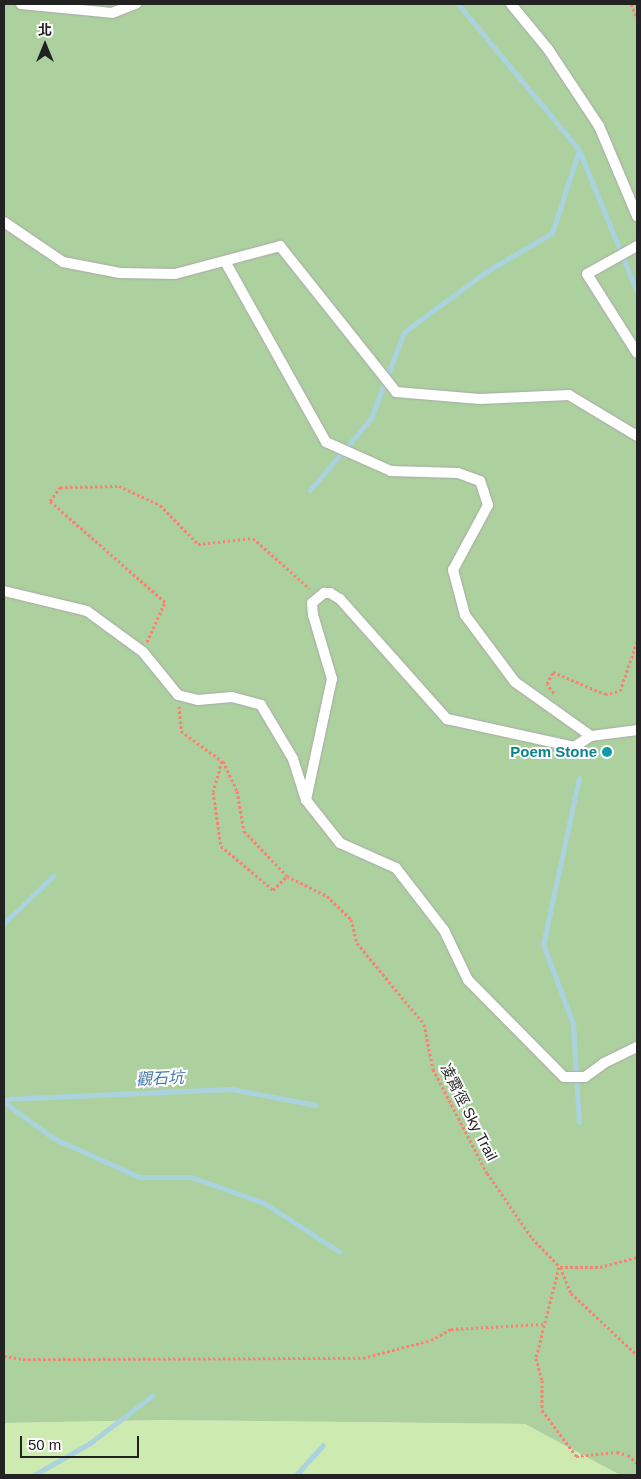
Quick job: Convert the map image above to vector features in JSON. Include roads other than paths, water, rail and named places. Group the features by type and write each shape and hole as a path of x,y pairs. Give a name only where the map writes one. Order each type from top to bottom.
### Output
{"lane":[{"path":"21,4 112,13 136,4"},
{"path":"511,4 548,49 600,126 637,216"},
{"path":"4,222 63,262 120,273 176,274 280,246 396,392 480,399 569,395 637,436"},
{"path":"637,246 588,274 637,353"},
{"path":"225,261 326,442 391,471 458,473 480,481 488,505 453,570 465,615 515,682 591,736"},
{"path":"4,592 87,611 143,652 178,696 198,700 232,697 261,705 293,759 306,800 340,843 396,868 444,930 468,980 564,1076 585,1077 604,1063 637,1047"},
{"path":"306,800 332,679 313,615 312,603 318,596 330,592 340,599 447,719 574,747 591,736 637,730"}],"waterway":[{"path":"458,4 579,150 637,292"},
{"path":"310,490 371,418 404,332 487,271 552,233 579,150"},
{"path":"579,778 543,944 573,1024 579,1122"},
{"path":"4,923 53,876"},
{"name":"觀石坑","path":"4,1099 231,1089 316,1105"},
{"path":"4,1102 53,1138 139,1177 191,1177 264,1203 340,1252"},
{"path":"34,1475 90,1443 153,1395"},
{"path":"296,1475 323,1445"}],"place":[{"name":"Poem Stone","path":"607,752"}]}
